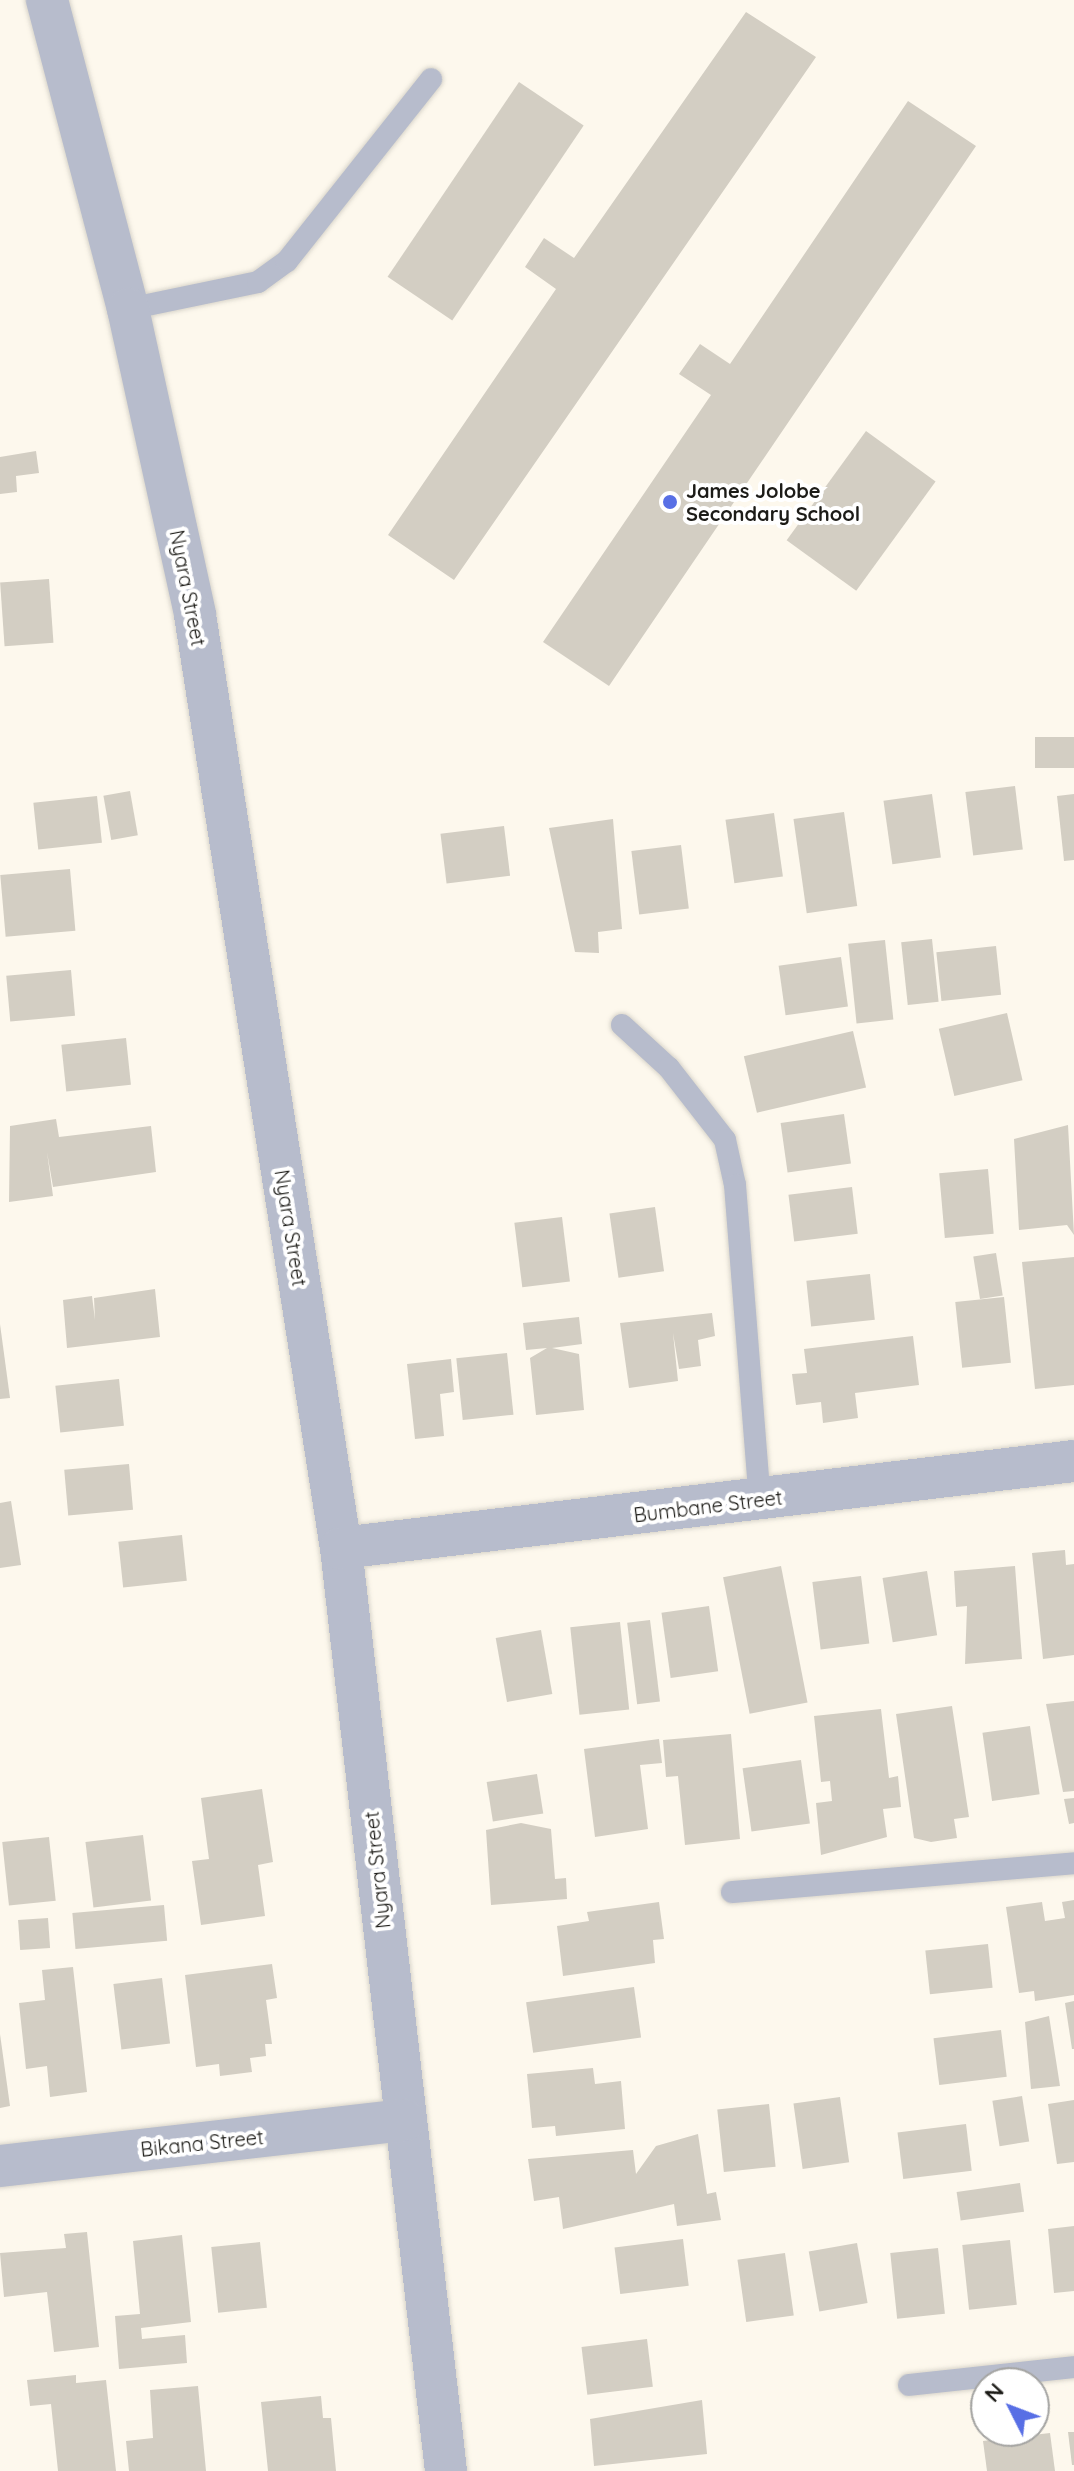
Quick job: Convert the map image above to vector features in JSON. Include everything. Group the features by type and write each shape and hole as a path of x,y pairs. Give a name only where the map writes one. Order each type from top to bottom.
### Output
{"street":[{"name":"Nyara Street","path":"47,0 128,309 195,615 341,1548 446,2471"},
{"name":"Bumbane Street","path":"341,1548 1074,1461"},
{"name":"Bikana Street","path":"0,2166 404,2120"}],"lane":[{"path":"128,309 225,292 258,282 287,261 431,79"},
{"path":"622,1025 669,1068 725,1140 735,1185 760,1500"},
{"path":"732,1892 1074,1863"},
{"path":"909,2385 1074,2367"}],"building":[{"path":"746,12 816,57 454,580 388,535 556,289 525,267 544,238 574,258"},
{"path":"519,82 584,126 452,320 388,277"},
{"path":"908,101 976,146 609,686 543,642 711,395 679,374 700,344 730,364"},
{"path":"866,431 936,482 856,591 787,540"},
{"path":"36,451 39,473 16,476 17,492 0,494 0,457"},
{"path":"49,579 53,643 5,646 0,582"},
{"path":"1035,737 1074,737 1074,768 1035,768"},
{"path":"1015,786 1023,850 973,856 965,792"},
{"path":"130,791 138,835 111,840 103,796"},
{"path":"932,794 941,857 892,864 883,801"},
{"path":"1074,794 1074,860 1064,861 1057,796"},
{"path":"97,796 102,843 38,849 33,803"},
{"path":"844,812 857,906 807,913 793,819"},
{"path":"774,813 783,876 734,883 725,820"},
{"path":"613,819 622,929 598,932 599,953 575,952 549,828"},
{"path":"504,826 510,876 447,883 440,834"},
{"path":"681,845 689,909 639,915 631,851"},
{"path":"70,869 75,931 6,937 0,875"},
{"path":"932,939 939,1002 908,1005 901,942"},
{"path":"885,940 893,1020 857,1023 848,944"},
{"path":"996,946 1001,995 941,1001 936,952"},
{"path":"841,957 848,1007 786,1015 779,966"},
{"path":"71,970 75,1016 10,1021 6,976"},
{"path":"1007,1013 1023,1080 954,1096 939,1029"},
{"path":"853,1031 866,1088 757,1113 744,1056"},
{"path":"126,1038 131,1085 66,1092 61,1045"},
{"path":"844,1114 851,1164 788,1172 781,1123"},
{"path":"56,1119 59,1137 151,1126 156,1172 53,1187 47,1152 53,1196 9,1202 10,1126"},
{"path":"1068,1125 1074,1235 1067,1225 1019,1230 1014,1139"},
{"path":"988,1169 994,1234 945,1238 939,1173"},
{"path":"852,1187 858,1234 794,1241 788,1195"},
{"path":"655,1207 664,1271 618,1278 609,1213"},
{"path":"562,1217 570,1282 522,1287 514,1223"},
{"path":"996,1253 1003,1295 980,1299 973,1257"},
{"path":"1074,1257 1074,1385 1035,1389 1022,1262"},
{"path":"870,1274 875,1320 811,1326 806,1281"},
{"path":"155,1289 160,1337 67,1348 63,1300 92,1296 95,1320 94,1298"},
{"path":"1004,1297 1011,1363 962,1368 955,1302"},
{"path":"712,1313 715,1336 698,1340 701,1366 679,1369 673,1333 678,1381 629,1388 620,1323"},
{"path":"579,1317 582,1344 552,1348 579,1354 584,1410 536,1415 530,1358 547,1348 526,1350 523,1323"},
{"path":"0,1324 10,1398 0,1399"},
{"path":"913,1336 919,1385 855,1393 858,1418 823,1423 821,1402 796,1405 792,1374 807,1373 804,1349"},
{"path":"507,1353 513,1415 463,1420 456,1358"},
{"path":"451,1359 454,1392 440,1394 444,1436 415,1439 407,1364"},
{"path":"119,1379 124,1426 60,1432 55,1386"},
{"path":"129,1464 133,1510 68,1515 64,1470"},
{"path":"11,1501 21,1565 0,1568 0,1503"},
{"path":"182,1535 187,1581 123,1587 118,1542"},
{"path":"1065,1550 1066,1565 1074,1564 1074,1655 1043,1659 1032,1553"},
{"path":"781,1566 808,1702 750,1714 723,1577"},
{"path":"1015,1566 1022,1659 965,1664 967,1606 956,1607 954,1571"},
{"path":"927,1571 937,1635 893,1642 883,1578"},
{"path":"861,1576 869,1643 821,1649 812,1582"},
{"path":"709,1606 718,1671 671,1678 661,1613"},
{"path":"650,1620 660,1701 637,1704 627,1623"},
{"path":"620,1622 629,1710 579,1715 570,1627"},
{"path":"541,1630 552,1694 507,1702 496,1638"},
{"path":"1074,1701 1074,1791 1063,1792 1046,1704"},
{"path":"952,1706 969,1817 954,1819 957,1838 931,1842 914,1838 896,1714"},
{"path":"881,1709 889,1778 898,1776 901,1807 883,1809 887,1837 821,1855 816,1803 832,1801 830,1781 821,1782 814,1716"},
{"path":"1030,1726 1040,1794 992,1801 982,1733"},
{"path":"731,1734 740,1839 685,1845 678,1776 666,1777 663,1740"},
{"path":"659,1739 662,1763 640,1765 648,1829 595,1837 584,1749"},
{"path":"801,1760 810,1823 751,1832 743,1768"},
{"path":"537,1774 543,1814 493,1821 487,1782"},
{"path":"262,1789 273,1862 258,1865 265,1916 201,1925 192,1861 209,1859 201,1798"},
{"path":"1074,1798 1074,1823 1069,1824 1064,1799"},
{"path":"521,1823 551,1829 555,1879 566,1878 567,1899 491,1905 486,1830"},
{"path":"143,1835 151,1901 93,1908 85,1842"},
{"path":"49,1837 56,1901 9,1906 2,1842"},
{"path":"1074,1900 1074,1995 1035,2001 1034,1991 1019,1993 1006,1907 1042,1902 1045,1921 1065,1918 1062,1902"},
{"path":"659,1902 664,1939 653,1940 655,1963 563,1976 557,1926 589,1921 587,1912"},
{"path":"164,1905 167,1941 75,1949 72,1913"},
{"path":"48,1918 50,1948 20,1950 18,1920"},
{"path":"988,1944 993,1988 930,1994 925,1951"},
{"path":"272,1964 277,1998 266,2000 272,2044 265,2044 266,2056 250,2058 252,2072 220,2076 219,2064 196,2067 185,1975"},
{"path":"73,1967 87,2092 50,2097 47,2066 26,2069 19,2003 45,2000 42,1970"},
{"path":"162,1978 170,2044 121,2049 113,1984"},
{"path":"634,1987 641,2038 533,2053 526,2002"},
{"path":"1074,2001 1074,2049 1072,2049 1065,2003"},
{"path":"1049,2016 1060,2086 1031,2089 1025,2022"},
{"path":"1001,2030 1007,2077 939,2085 934,2038"},
{"path":"0,2034 10,2106 0,2108"},
{"path":"593,2068 595,2084 621,2081 625,2129 556,2136 555,2126 532,2128 527,2074"},
{"path":"1022,2096 1029,2141 1000,2146 992,2101"},
{"path":"840,2097 849,2162 803,2169 793,2104"},
{"path":"1074,2100 1074,2162 1057,2164 1048,2104"},
{"path":"769,2104 776,2167 724,2172 717,2109"},
{"path":"966,2124 972,2171 903,2179 898,2132"},
{"path":"698,2134 707,2194 716,2192 721,2220 677,2226 674,2204 563,2229 559,2197 534,2201 528,2159 633,2150 636,2174 656,2146"},
{"path":"1020,2183 1024,2212 961,2221 957,2192"},
{"path":"1074,2226 1074,2291 1054,2293 1048,2229"},
{"path":"87,2232 99,2347 54,2352 47,2292 4,2297 0,2253 66,2248 64,2234"},
{"path":"182,2235 191,2322 141,2328 142,2339 185,2335 187,2363 119,2369 115,2316 140,2314 133,2241"},
{"path":"683,2239 689,2286 620,2294 615,2247"},
{"path":"1010,2240 1017,2305 969,2310 962,2245"},
{"path":"260,2242 267,2308 218,2313 211,2247"},
{"path":"857,2243 868,2303 819,2312 809,2252"},
{"path":"938,2248 945,2314 897,2319 890,2253"},
{"path":"785,2253 794,2315 746,2322 737,2260"},
{"path":"647,2339 653,2387 587,2395 581,2347"},
{"path":"76,2375 76,2383 106,2380 116,2471 58,2471 51,2404 30,2406 27,2380"},
{"path":"198,2386 206,2471 129,2471 126,2441 153,2438 150,2390"},
{"path":"321,2396 323,2418 331,2418 336,2471 268,2471 261,2402"},
{"path":"702,2400 707,2454 594,2466 590,2419"},
{"path":"1068,2432 1074,2432 1074,2465 1072,2465"},
{"path":"1050,2433 1055,2471 987,2471 984,2447 1050,2447"}],"place":[{"name":"James Jolobe Secondary School","path":"670,502"}]}
